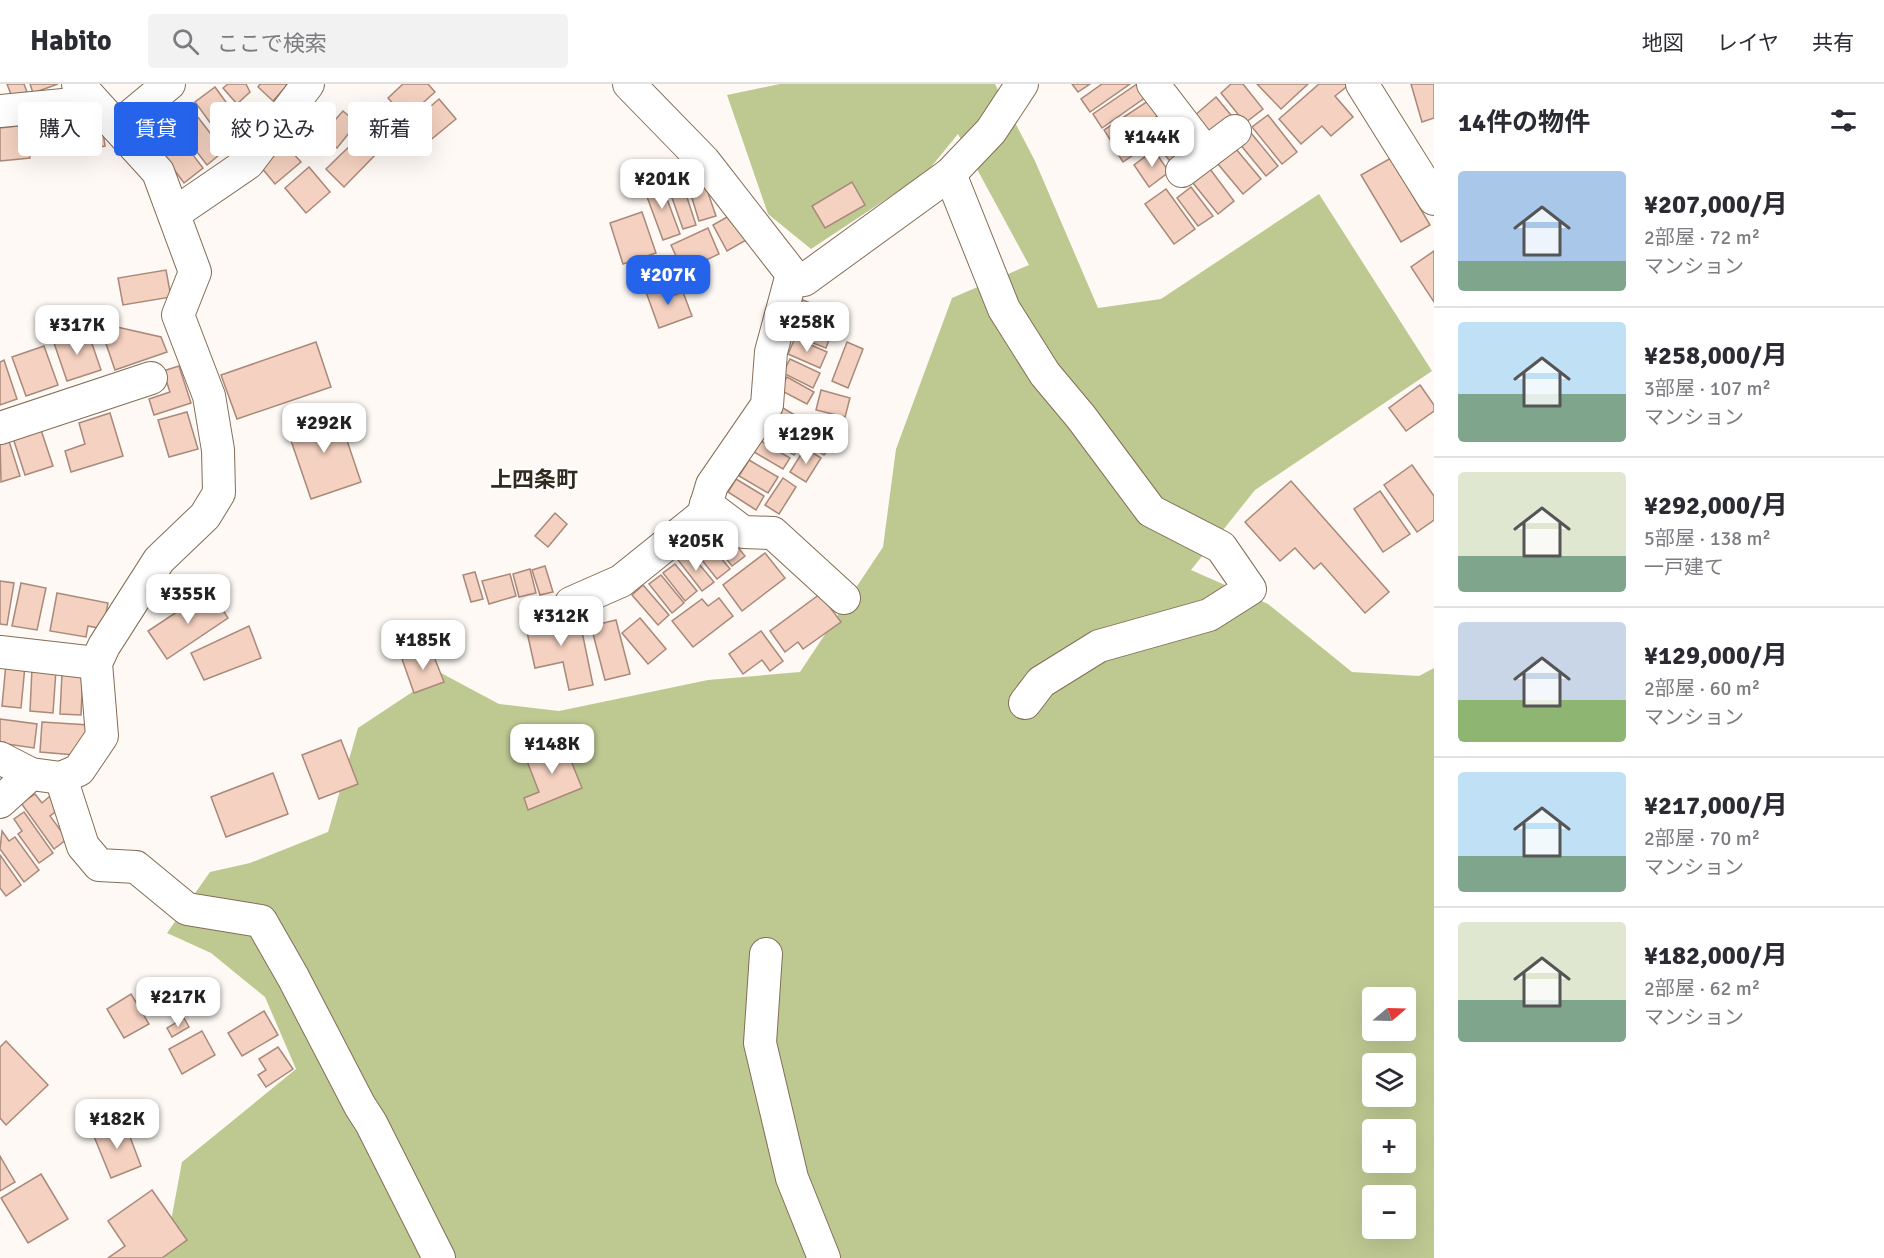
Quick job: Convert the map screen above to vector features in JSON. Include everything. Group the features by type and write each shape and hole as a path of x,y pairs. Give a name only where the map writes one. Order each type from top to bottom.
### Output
{"street":[{"path":"148,102 169,84"},
{"path":"175,213 248,163 308,84"},
{"path":"629,84 704,161 792,274 804,280 950,174 991,131 1022,84"},
{"path":"1153,84 1194,162 1235,131"},
{"path":"1362,84 1434,199"},
{"path":"0,111 84,91 114,125"},
{"path":"0,802 46,776 79,770 102,736 96,663 104,646 128,613 159,560 205,516 219,493 218,450 209,396 178,315 195,272 158,172 143,156"},
{"path":"950,174 1004,309 1045,374 1081,417 1151,511 1221,547 1250,589 1209,615 1099,646 1041,682 1025,704"},
{"path":"571,603 621,581 703,515 712,485 766,405 771,352 792,274"},
{"path":"0,428 151,378"},
{"path":"706,504 743,532 773,533 844,598"},
{"path":"0,652 96,663"},
{"path":"0,758 46,776 83,846 99,865 136,867 187,909 261,921 371,1123 439,1258"},
{"path":"766,954 760,1043 792,1178 824,1258"}],"green space":[{"path":"780,84 995,84 1035,161 1098,308 1161,299 1319,194 1432,371 1255,490 1191,570 1268,604 1352,672 1419,676 1434,668 1434,1258 164,1258 182,1162 296,1069 265,997 211,953 167,933 210,872 250,863 328,832 358,728 441,673 499,704 559,711 708,680 800,672 883,547 896,449 952,298 1029,265 958,134 927,172 811,249 768,214 727,95"}],"building":[{"path":"7,84 24,84 27,92 12,97"},
{"path":"30,84 58,84 33,93"},
{"path":"228,84 246,84 250,92 239,102 235,102 223,88"},
{"path":"260,84 288,84 273,101 258,87"},
{"path":"403,84 428,84 435,92 424,102 392,102 388,98"},
{"path":"1072,84 1090,84 1078,92"},
{"path":"1102,84 1130,84 1090,112 1081,99"},
{"path":"1137,84 1146,97 1102,128 1093,114"},
{"path":"1231,84 1243,84 1263,109 1245,123 1221,93"},
{"path":"1257,84 1308,84 1281,109"},
{"path":"1319,84 1350,84 1335,96 1353,117 1331,136 1322,126 1301,144 1279,119"},
{"path":"1411,84 1434,84 1434,118 1422,122"},
{"path":"215,87 226,102 210,102 210,123 198,106 198,102 195,102"},
{"path":"1216,97 1235,120 1213,139 1194,116"},
{"path":"439,99 456,119 432,139 432,105"},
{"path":"1148,101 1158,116 1113,144 1104,130"},
{"path":"343,111 348,115 348,134 337,148 336,119"},
{"path":"1268,115 1297,152 1282,164 1252,127"},
{"path":"198,117 210,133 210,156 218,156 207,165 198,153"},
{"path":"1157,119 1167,132 1123,162 1114,148"},
{"path":"102,125 105,146 102,146"},
{"path":"18,126 18,156 30,156 30,158 0,161 0,128"},
{"path":"1178,131 1195,154 1176,169 1158,146"},
{"path":"1251,133 1278,166 1266,176 1239,143"},
{"path":"348,148 348,156 374,156 344,187 326,169"},
{"path":"1236,149 1261,179 1243,194 1218,164"},
{"path":"1154,150 1169,172 1149,187 1134,165"},
{"path":"164,156 194,156 203,168 184,183"},
{"path":"261,156 296,156 301,162 275,184 256,161"},
{"path":"1391,158 1430,225 1401,242 1361,175"},
{"path":"309,167 330,192 306,213 285,188"},
{"path":"699,167 716,216 699,221 684,172"},
{"path":"1210,169 1234,201 1218,214 1193,183"},
{"path":"679,173 696,225 683,229 665,178"},
{"path":"660,180 680,234 663,240 643,186"},
{"path":"852,182 865,205 825,228 812,206"},
{"path":"1191,187 1213,216 1198,226 1177,198"},
{"path":"1166,189 1195,229 1174,244 1145,204"},
{"path":"642,212 656,253 623,264 610,223"},
{"path":"734,213 748,239 727,251 713,225"},
{"path":"708,228 719,254 683,271 671,245"},
{"path":"1434,251 1434,302 1411,267"},
{"path":"166,270 171,297 123,305 118,278"},
{"path":"671,283 675,295 683,292 692,316 659,328 646,292"},
{"path":"803,300 836,314 829,329 797,315"},
{"path":"800,322 831,334 826,348 795,336"},
{"path":"117,327 161,337 167,352 115,370 102,332"},
{"path":"88,332 101,370 67,381 54,343"},
{"path":"795,338 827,352 820,368 788,354"},
{"path":"316,342 331,387 237,419 221,375"},
{"path":"847,342 863,349 848,388 832,381"},
{"path":"44,346 58,385 26,396 12,357"},
{"path":"790,359 820,373 813,388 783,373"},
{"path":"4,360 17,399 0,405 0,362"},
{"path":"179,366 191,403 154,415 149,399 170,392 163,371"},
{"path":"787,377 814,392 807,404 780,390"},
{"path":"1420,385 1434,405 1434,411 1406,431 1389,408"},
{"path":"821,390 850,398 845,417 816,410"},
{"path":"336,408 361,482 311,499 286,426"},
{"path":"783,408 813,426 805,439 775,421"},
{"path":"187,412 198,449 169,457 158,420"},
{"path":"110,413 123,456 71,472 65,451 85,444 79,423"},
{"path":"823,423 839,433 824,455 809,445"},
{"path":"773,425 802,443 794,455 766,438"},
{"path":"41,430 53,466 25,475 13,438"},
{"path":"8,438 20,476 1,482 0,440"},
{"path":"761,441 790,458 783,469 754,452"},
{"path":"805,448 821,458 806,482 790,472"},
{"path":"749,460 778,477 768,493 739,476"},
{"path":"1412,465 1434,496 1434,520 1417,532 1384,485"},
{"path":"783,478 796,487 779,514 765,505"},
{"path":"736,479 764,496 756,510 728,492"},
{"path":"1291,481 1389,592 1365,613 1321,563 1314,569 1295,548 1280,561 1245,522"},
{"path":"1380,491 1410,534 1383,552 1354,509"},
{"path":"555,513 567,524 548,547 535,536"},
{"path":"722,527 745,556 732,566 709,537"},
{"path":"706,540 730,569 717,579 694,550"},
{"path":"689,552 714,582 702,591 678,560"},
{"path":"765,553 785,578 742,611 723,585"},
{"path":"675,564 697,591 685,601 663,573"},
{"path":"545,566 553,592 540,595 532,570"},
{"path":"530,569 536,593 519,597 513,574"},
{"path":"475,572 483,599 471,602 463,575"},
{"path":"510,574 516,596 489,604 482,581"},
{"path":"661,575 684,603 672,613 649,584"},
{"path":"0,581 14,583 7,625 0,624"},
{"path":"21,583 46,588 37,630 12,626"},
{"path":"643,585 669,615 658,625 632,595"},
{"path":"210,590 228,618 167,659 148,631"},
{"path":"57,593 108,603 103,629 88,626 86,637 50,631"},
{"path":"820,594 841,622 803,649 798,642 785,652 770,631"},
{"path":"719,598 733,616 693,647 672,621 702,599 708,606"},
{"path":"578,612 593,685 569,690 563,662 535,668 525,623"},
{"path":"640,618 666,649 648,664 622,633"},
{"path":"616,620 630,674 605,680 591,626"},
{"path":"249,626 261,658 204,680 191,653"},
{"path":"761,631 783,661 770,671 762,660 743,674 729,654"},
{"path":"431,649 444,682 414,693 402,659"},
{"path":"6,664 25,666 21,708 2,706"},
{"path":"32,668 56,670 53,713 30,711"},
{"path":"62,673 83,674 81,715 60,714"},
{"path":"0,719 37,724 34,748 0,743"},
{"path":"42,722 89,725 75,755 40,752"},
{"path":"341,740 358,784 319,799 302,755"},
{"path":"563,741 582,788 528,810 524,798 539,792 525,756"},
{"path":"273,773 288,814 226,837 211,797"},
{"path":"35,794 42,803 50,796 59,809 50,816 67,839 54,849 21,803"},
{"path":"24,812 53,853 39,863 18,834 22,831 14,819"},
{"path":"2,831 9,841 15,837 39,870 24,882 0,849"},
{"path":"0,855 21,885 6,896 0,888"},
{"path":"131,994 149,1024 124,1038 107,1009"},
{"path":"264,1011 278,1035 242,1056 228,1033"},
{"path":"184,1018 189,1027 172,1037 167,1028"},
{"path":"202,1031 215,1055 182,1074 169,1049"},
{"path":"6,1041 48,1085 6,1125 0,1118 0,1047"},
{"path":"278,1047 293,1069 266,1087 258,1075 266,1070 259,1059"},
{"path":"124,1121 141,1166 111,1178 93,1134"},
{"path":"0,1156 15,1182 0,1191"},
{"path":"41,1174 68,1219 28,1243 1,1198"},
{"path":"152,1190 187,1240 162,1258 108,1258 125,1246 108,1221"}],"district":[{"name":"上四条町","path":"534,479"}]}
